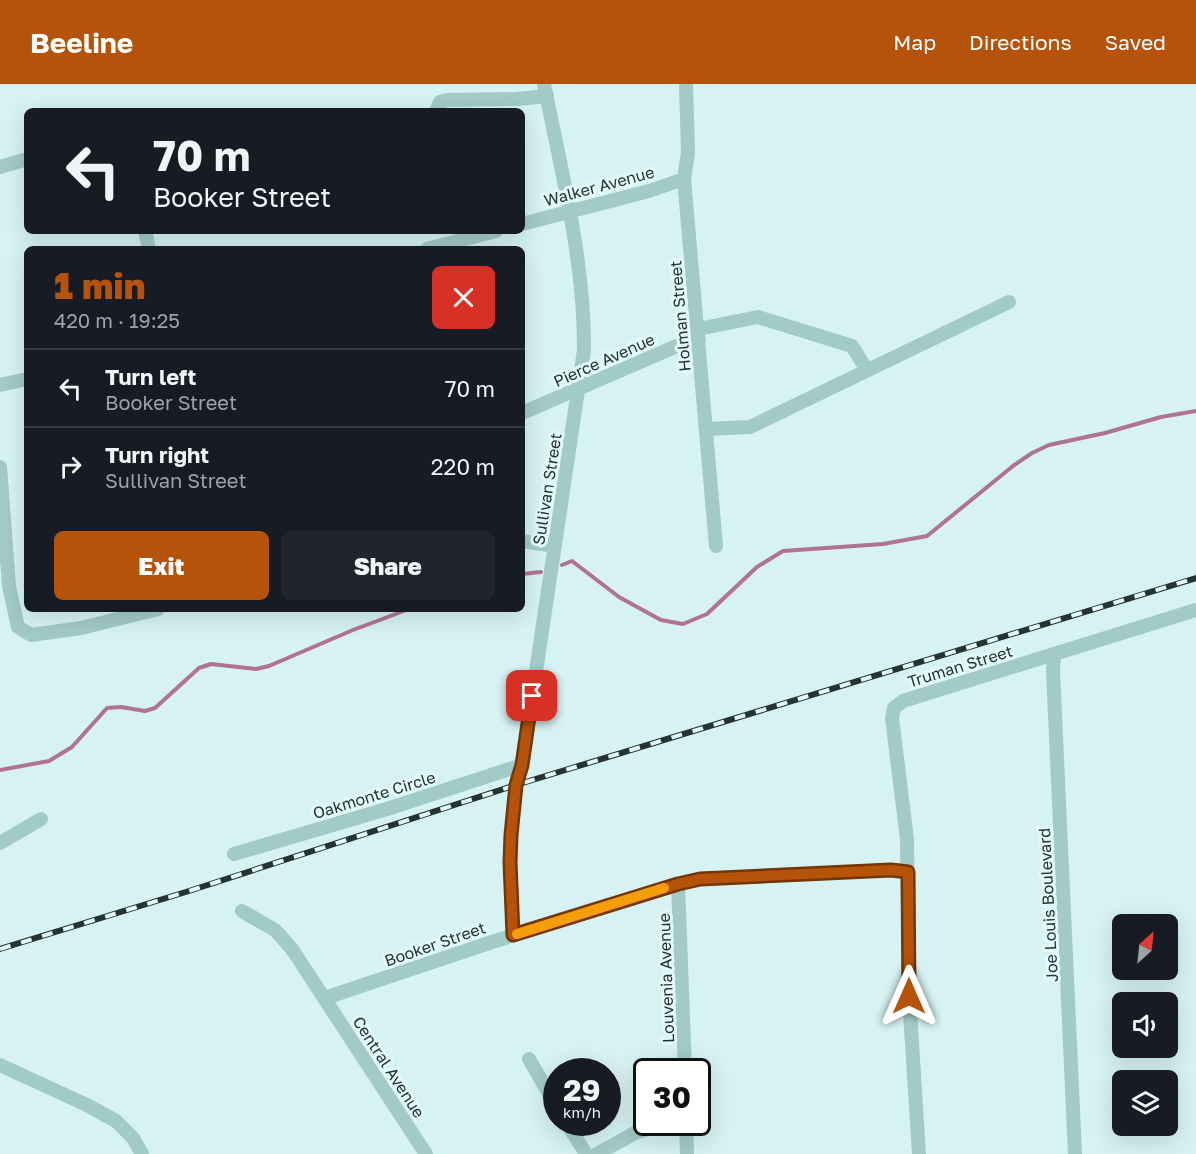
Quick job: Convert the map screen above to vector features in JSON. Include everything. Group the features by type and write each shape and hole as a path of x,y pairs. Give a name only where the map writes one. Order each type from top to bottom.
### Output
{"street":[{"name":"Holman Street","path":"686,84 688,153 684,179 716,546"},
{"path":"437,108 440,102 447,100 517,99 545,90"},
{"name":"Sullivan Street","path":"513,935 510,862 516,785 522,765 584,350 584,313 545,90"},
{"path":"0,167 24,160"},
{"name":"Walker Avenue","path":"525,223 684,179"},
{"path":"435,246 460,236"},
{"path":"706,429 750,427 1009,302"},
{"name":"Pierce Avenue","path":"525,413 686,342 698,334 758,317 852,346 867,370"},
{"path":"0,384 24,380"},
{"path":"0,467 9,586 18,627 31,635 81,628 146,612"},
{"path":"525,541 555,546"},
{"name":"Truman Street","path":"908,872 907,839 892,718 894,708 903,701 1196,610"},
{"name":"Joe Louis Boulevard","path":"1054,655 1075,1154"},
{"name":"Oakmonte Circle","path":"234,854 387,809 522,765"},
{"path":"0,843 41,819"},
{"name":"Booker Street","path":"325,998 513,935 700,879 891,870 908,872"},
{"path":"908,872 909,996 919,1154"},
{"name":"Louvenia Avenue","path":"678,884 685,1058"},
{"name":"Central Avenue","path":"242,910 264,922 283,937 426,1154"},
{"path":"529,1059 543,1083"},
{"path":"0,1065 116,1121 133,1138 142,1154"},
{"path":"597,1154 633,1134"},
{"path":"575,1136 586,1154"},
{"path":"686,1136 687,1154"}],"waterway":[{"path":"562,565 572,561 619,597 661,620 683,624 707,614 757,567 783,551 883,544 927,536 1013,466 1049,445 1105,433 1161,417 1196,411"},
{"path":"525,574 541,572"},
{"path":"0,770 49,761 72,747 107,708 121,707 145,711 155,708 199,668 211,664 256,669 269,666 401,612"}],"railway":[{"path":"0,949 189,891 516,785 1196,578"}],"slow traffic":[{"path":"517,934 664,888"}],"route":[{"path":"532,696 522,765 516,785 511,835 513,935 700,879 891,870 908,872 909,996"}]}
